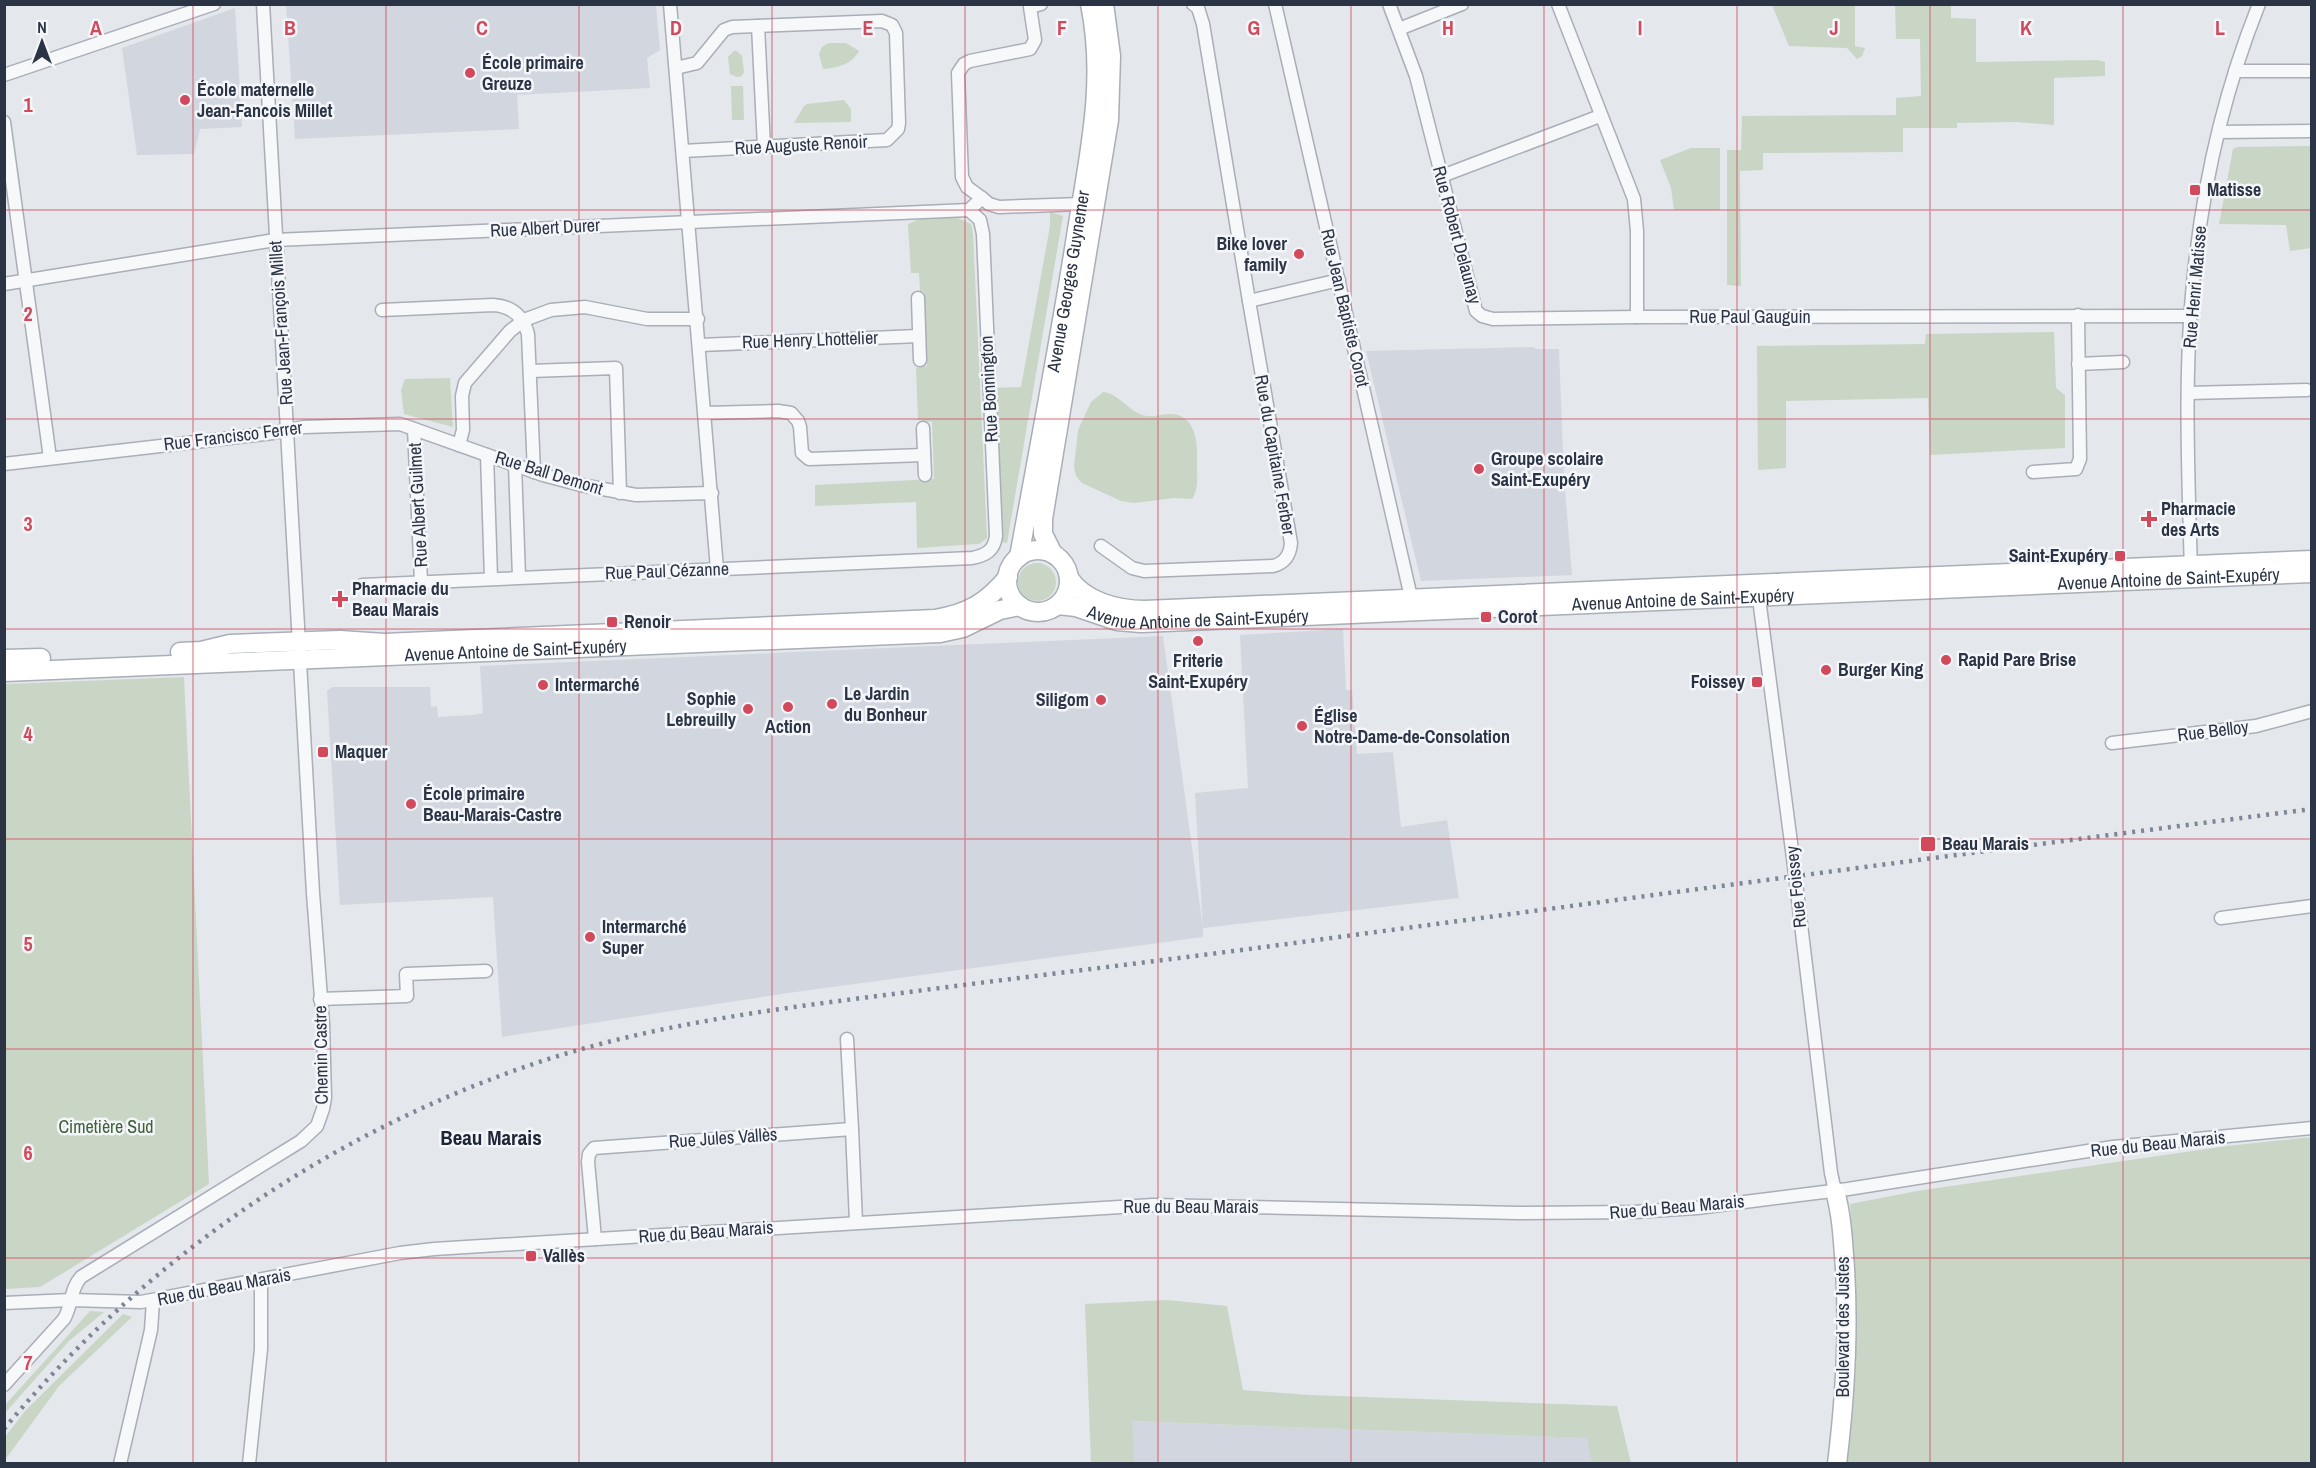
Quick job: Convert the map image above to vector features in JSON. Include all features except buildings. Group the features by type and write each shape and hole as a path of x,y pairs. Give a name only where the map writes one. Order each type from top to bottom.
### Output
{"main road":[{"name":"Avenue Georges Guynemer","path":"1019,557 1096,109 1097,68 1089,4"},
{"name":"Avenue Georges Guynemer","path":"1053,554 1043,534 1043,519 1109,120 1111,56 1104,4"},
{"path":"1043,550 1053,554 1064,564 1069,578 1067,593 1058,605 1049,610 1031,611 1020,606 1011,595 1008,577 1012,566 1019,557 1033,551 1043,550"},
{"name":"Avenue Antoine de Saint-Exupéry","path":"2191,572 2312,560"},
{"name":"Avenue Antoine de Saint-Exupéry","path":"1058,605 1076,607 1123,622 1142,623 1413,605 1758,590 2191,572 2312,573"},
{"name":"Avenue Antoine de Saint-Exupéry","path":"4,659 201,651 230,644 300,650 351,640 384,643 935,619 957,615 980,604 1008,577"},
{"name":"Avenue Antoine de Saint-Exupéry","path":"1069,578 1073,584 1092,598 1114,607 1132,610 1413,605"},
{"name":"Avenue Antoine de Saint-Exupéry","path":"4,672 300,650 940,633 963,628 996,612 1020,606"},
{"name":"Boulevard des Justes","path":"1835,1191 1841,1218 1847,1326 1843,1403 1836,1464"}],"street":[{"path":"4,75 214,4"},
{"name":"Rue Jean-François Millet","path":"263,4 300,650"},
{"path":"670,4 690,222 717,569"},
{"path":"1041,4 1030,7 1035,40 1030,49 970,61 964,64 958,72 962,177 967,187 989,204 999,207 1081,204"},
{"name":"Rue du Capitaine Ferber","path":"1101,546 1132,568 1144,571 1273,566 1283,562 1289,553 1290,543 1203,24 1193,4"},
{"name":"Rue Jean Baptiste Corot","path":"1275,4 1413,605"},
{"name":"Rue Robert Delaunay","path":"1389,4 1416,76 1473,306 1482,316 1493,319 1637,317"},
{"path":"1398,29 1462,4"},
{"path":"1558,4 1635,206 1637,317"},
{"name":"Rue Henri Matisse","path":"2191,572 2188,393 2190,316 2199,230 2219,132 2235,71 2259,4"},
{"name":"Rue Auguste Renoir","path":"676,68 697,63 724,30 732,27 882,21 892,25 896,33 899,123 898,129 891,138 882,141 683,151"},
{"path":"758,26 764,147"},
{"path":"2235,71 2312,71"},
{"path":"1442,176 1600,116"},
{"path":"4,122 50,458"},
{"path":"2219,132 2312,131"},
{"path":"969,210 982,198"},
{"name":"Rue Albert Durer","path":"4,285 275,240 969,210"},
{"name":"Rue Bonnington","path":"969,210 980,220 983,234 996,536 995,545 990,552 972,558"},
{"path":"1249,301 1339,280"},
{"path":"918,298 920,360"},
{"path":"382,310 493,304 507,308 524,320 528,334 534,472"},
{"path":"459,445 463,430 462,396 465,383 510,331 524,320 551,310 585,307 647,319 698,319"},
{"path":"2033,472 2076,469 2080,459 2078,315"},
{"name":"Rue Paul Gauguin","path":"1637,317 2190,316"},
{"name":"Rue Henry Lhottelier","path":"700,345 919,336"},
{"path":"2078,364 2123,363"},
{"path":"530,371 616,368 620,493"},
{"path":"2188,393 2307,390"},
{"path":"705,412 778,411 791,413 800,427 801,453 809,459 924,455"},
{"name":"Rue Francisco Ferrer","path":"4,464 304,427 400,424 459,445"},
{"path":"923,428 925,475"},
{"name":"Rue Albert Guilmet","path":"414,429 422,580"},
{"name":"Rue Ball Demont","path":"459,445 565,482 620,493 653,495 712,493"},
{"path":"487,455 491,578"},
{"path":"514,465 519,577"},
{"name":"Rue Paul Cézanne","path":"362,585 422,580 972,558"},
{"name":"Rue Foissey","path":"1758,590 1835,1191"},
{"name":"Chemin Castre","path":"4,1385 60,1326 68,1312 73,1289 81,1277 301,1141 317,1126 321,1117 325,1098 321,999 300,650"},
{"name":"Rue Belloy","path":"2112,743 2256,726 2312,711"},
{"path":"2221,918 2312,906"},
{"path":"321,999 407,996 406,974 486,971"},
{"path":"847,1039 856,1222"},
{"name":"Rue du Beau Marais","path":"4,1303 71,1300 125,1303 153,1301 416,1251 1153,1205 1612,1214 1697,1208 1835,1191 2113,1147 2312,1128"},
{"name":"Rue Jules Vallès","path":"595,1239 588,1162 589,1154 594,1148 852,1129"},
{"path":"249,1464 261,1349 261,1280"},
{"path":"120,1464 149,1340 153,1301"}],"shaded area":[{"name":"École primaire Greuze","path":"286,5 656,5 660,50 647,58 650,88 517,95 519,129 295,139"},
{"name":"École maternelle Jean-Fancois Millet","path":"235,8 242,127 200,129 194,154 137,155 122,48"},
{"name":"Groupe scolaire Saint-Exupéry","path":"1532,347 1559,349 1564,478 1572,575 1421,581 1366,351"},
{"path":"1343,629 1346,690 1352,690 1357,754 1393,752 1401,827 1447,820 1459,898 1203,928 1195,793 1248,788 1240,635"},
{"path":"1163,636 1203,937 788,993 502,1037 493,897 340,905 327,691 332,687 430,687 431,707 437,706 438,717 473,715 483,713 480,666"},
{"path":"1131,1421 1588,1438 1592,1463 1134,1463"}],"green space":[{"path":"1772,5 1855,5 1855,46 1865,48 1862,56 1857,59 1847,48 1789,46"},
{"path":"1895,5 1951,5 1951,18 1976,19 1976,62 2097,60 2105,62 2105,76 2054,78 2054,125 2016,122 1957,123 1957,128 1903,128 1903,152 1763,153 1763,170 1740,171 1741,286 1727,285 1727,150 1741,150 1742,116 1896,115 1896,98 1921,96 1920,39 1896,39"},
{"path":"829,43 846,43 859,51 853,59 844,64 823,69 819,54 822,47"},
{"path":"734,51 742,56 744,72 742,76 737,77 730,74 728,57"},
{"path":"731,86 743,86 744,120 732,120"},
{"path":"844,100 851,109 851,122 794,123 807,104"},
{"path":"2311,146 2311,248 2290,251 2286,225 2219,224 2233,149 2237,147"},
{"path":"1691,148 1720,148 1720,210 1674,210 1671,188 1660,160"},
{"path":"1050,212 1063,216 1007,543 1001,542 995,388 1021,387 1050,226"},
{"path":"953,216 971,224 973,233 987,538 979,544 917,548 916,502 815,506 815,485 934,479 932,422 918,420 916,368 927,366 924,292 920,291 919,273 911,273 908,224 922,218"},
{"path":"2054,332 2056,388 2065,395 2065,448 1930,455 1928,398 1786,401 1786,468 1758,470 1757,346 1925,344 1926,334"},
{"path":"450,378 453,427 404,414 401,390 405,379"},
{"path":"1103,392 1112,395 1142,415 1178,415 1190,424 1196,439 1197,455 1197,487 1192,499 1174,498 1134,503 1121,501 1082,483 1076,476 1074,467 1078,430 1091,402"},
{"path":"1037,563 1050,569 1056,582 1050,595 1037,601 1024,595 1018,582 1024,569"},
{"name":"Cimetière Sud","path":"184,677 209,1184 40,1287 5,1289 5,684"},
{"path":"2311,1137 2311,1463 1847,1464 1856,1369 1855,1280 1850,1204 1917,1191 2227,1146"},
{"path":"1167,1300 1227,1306 1243,1390 1309,1395 1617,1406 1631,1463 1592,1463 1587,1438 1132,1421 1134,1463 1091,1463 1085,1304"},
{"path":"90,1311 104,1312 69,1341 5,1413 5,1405"},
{"path":"123,1314 132,1317 59,1386 5,1460 5,1437 25,1411"}],"railway":[{"path":"4,1429 60,1366 121,1307 186,1252 254,1202 326,1158 401,1118 478,1084 558,1056 601,1044 688,1024 820,1003 2312,809"}],"place":[{"name":"École primaire Greuze","path":"470,73"},
{"name":"École maternelle Jean-Fancois Millet","path":"185,100"},
{"name":"Matisse","path":"2195,190"},
{"name":"Bike lover family","path":"1299,254"},
{"name":"Groupe scolaire Saint-Exupéry","path":"1479,469"},
{"name":"Pharmacie des Arts","path":"2149,519"},
{"name":"Saint-Exupéry","path":"2120,556"},
{"name":"Pharmacie du Beau Marais","path":"340,599"},
{"name":"Corot","path":"1486,617"},
{"name":"Renoir","path":"612,622"},
{"name":"Friterie Saint-Exupéry","path":"1198,641"},
{"name":"Rapid Pare Brise","path":"1946,660"},
{"name":"Burger King","path":"1826,670"},
{"name":"Foissey","path":"1757,682"},
{"name":"Intermarché","path":"543,685"},
{"name":"Siligom","path":"1101,700"},
{"name":"Le Jardin du Bonheur","path":"832,704"},
{"name":"Action","path":"788,707"},
{"name":"Sophie Lebreuilly","path":"748,709"},
{"name":"Église Notre-Dame-de-Consolation","path":"1302,726"},
{"name":"Maquer","path":"323,752"},
{"name":"École primaire Beau-Marais-Castre","path":"411,804"},
{"name":"Beau Marais","path":"1928,844"},
{"name":"Intermarché Super","path":"590,937"},
{"name":"Vallès","path":"531,1256"}],"district":[{"name":"Beau Marais","path":"491,1138"}]}
